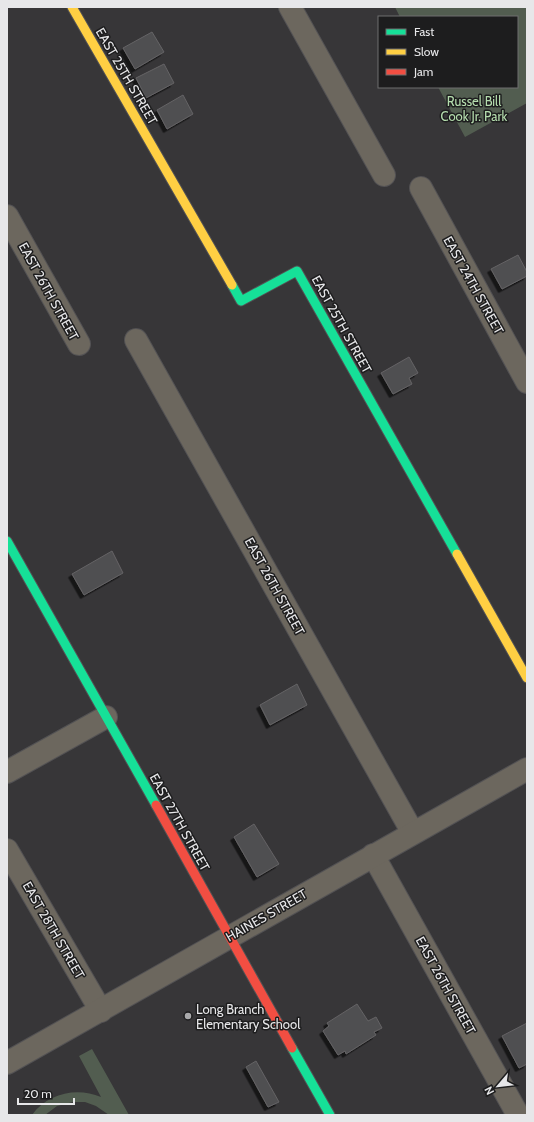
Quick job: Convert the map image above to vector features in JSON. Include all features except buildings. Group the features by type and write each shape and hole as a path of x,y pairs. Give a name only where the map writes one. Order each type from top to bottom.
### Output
{"street":[{"name":"EAST 25TH STREET","path":"72,7 241,301 297,271 527,678"},
{"path":"290,7 384,174"},
{"name":"EAST 24TH STREET","path":"421,188 527,382"},
{"name":"EAST 26TH STREET","path":"7,216 79,344"},
{"name":"EAST 26TH STREET","path":"136,340 413,833"},
{"name":"EAST 27TH STREET","path":"7,541 330,1115"},
{"path":"7,772 106,717"},
{"name":"HAINES STREET","path":"7,1063 101,1011 229,936 527,769"},
{"name":"EAST 28TH STREET","path":"7,850 101,1011"},
{"name":"EAST 26TH STREET","path":"373,855 518,1115"}],"green space":[{"name":"Russel Bill Cook Jr. Park","path":"395,7 527,7 527,103 465,137 439,88 518,88 518,16 400,16"},
{"path":"92,1049 129,1115 109,1115 96,1106 85,1102 73,1102 57,1106 45,1115 32,1115 46,1102 64,1094 82,1092 101,1097 79,1056"}],"traffic: fast":[{"path":"232,285 241,301 297,271 457,554"},
{"path":"7,541 156,805"},
{"path":"292,1048 330,1115"}],"traffic: slow":[{"path":"72,7 232,285"},
{"path":"457,554 527,678"}],"traffic: jam":[{"path":"156,805 292,1048"}],"place":[{"name":"Long Branch Elementary School","path":"188,1016"}]}
